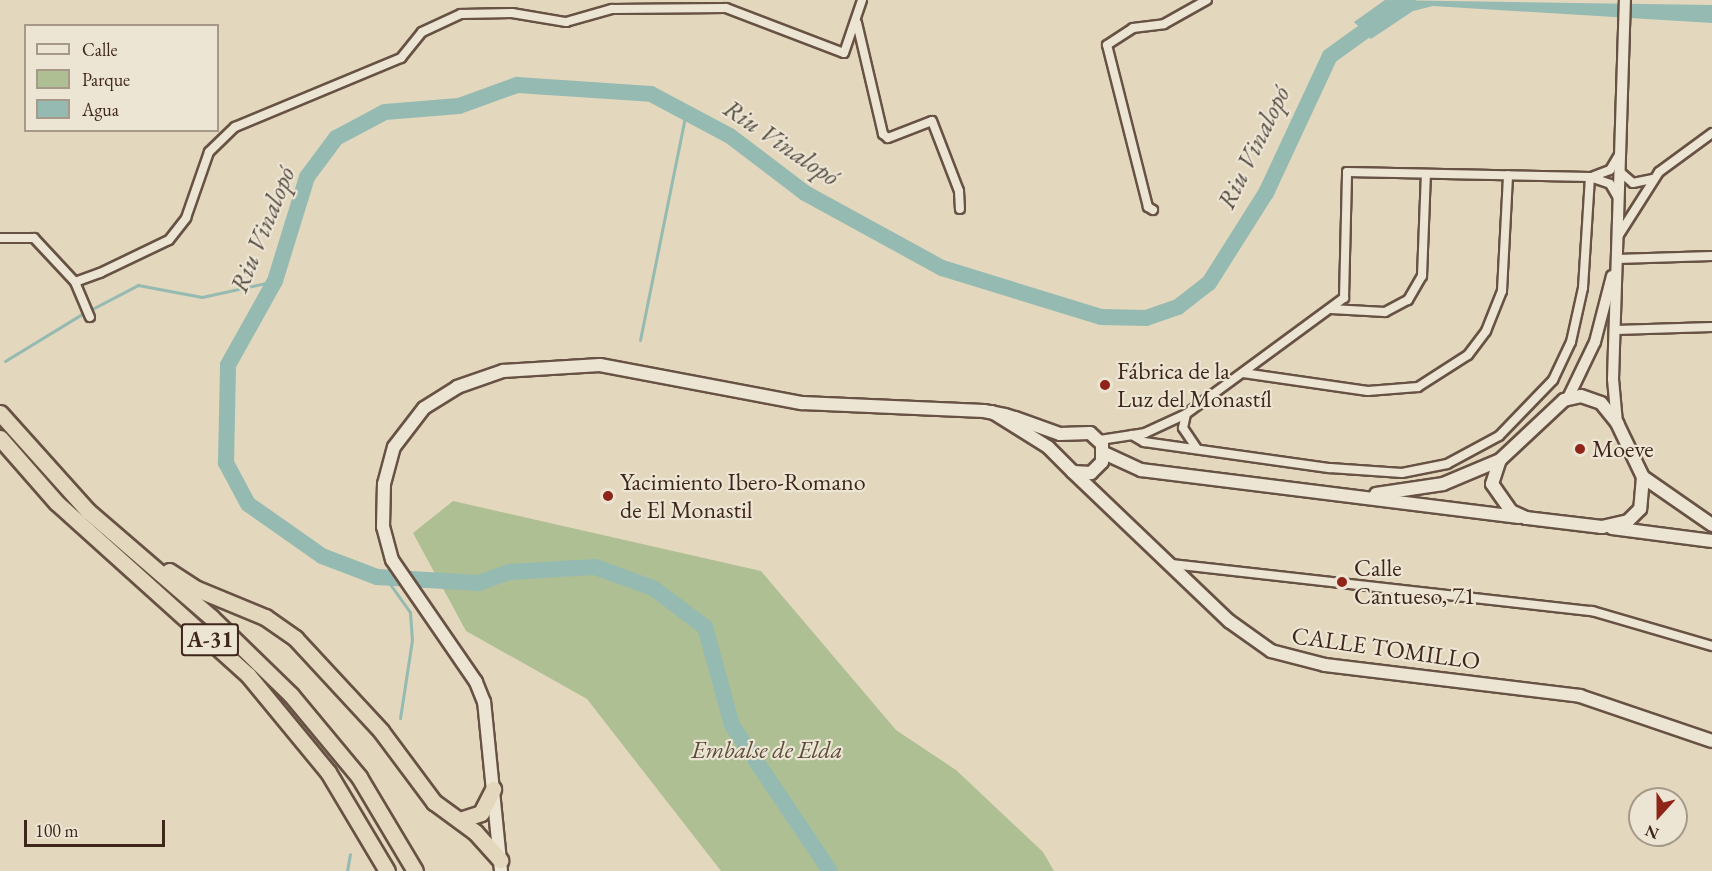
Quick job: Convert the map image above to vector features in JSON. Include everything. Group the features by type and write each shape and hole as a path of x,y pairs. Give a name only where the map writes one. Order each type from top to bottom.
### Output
{"highway":[{"name":"A-31","path":"0,413 47,471 291,696 359,777 415,871"},
{"name":"A-31","path":"0,438 57,503 248,675 328,772 387,871"},
{"path":"128,547 295,638 381,731 434,802 460,820 500,865"},
{"path":"460,820 481,813 494,789"}],"main road":[{"path":"500,865 494,789 480,692 392,560 382,506 389,463 400,435 437,398 503,371 600,365 802,403 992,412 1071,435"},
{"path":"1332,493 1417,490 1500,460 1568,398 1596,399 1617,423 1642,477 1644,495 1637,513 1602,527"},
{"path":"992,412 1062,460 1073,472 1141,470 1712,541"},
{"path":"1062,460 1063,443 1071,435 1083,431 1100,440 1104,453 1096,470"},
{"path":"1104,453 1141,470"},
{"path":"1500,460 1494,491 1503,505 1526,518"},
{"name":"CALLE TOMILLO","path":"1096,470 1104,500"},
{"name":"CALLE TOMILLO","path":"1073,472 1240,631 1288,657 1553,691 1647,715 1712,741"},
{"path":"1642,477 1712,525"}],"street":[{"path":"75,282 169,240 186,218 209,152 255,117 401,58 422,32 461,14 512,13 566,22 646,7 726,8 844,53 857,21 862,0"},
{"path":"1153,210 1148,207 1107,45 1133,28 1164,24 1207,0"},
{"path":"1568,398 1600,326 1616,242 1625,0"},
{"path":"857,21 883,134 888,138 932,121 959,191 960,209"},
{"path":"1617,423 1616,242 1653,179 1682,150 1712,133"},
{"path":"1590,177 1610,170 1619,154"},
{"path":"1619,171 1639,185 1653,179"},
{"path":"1100,440 1132,435 1186,414 1344,298 1347,172 1590,177 1610,184 1619,201"},
{"path":"1331,309 1385,312 1408,300 1422,276 1426,174"},
{"path":"1243,373 1368,391 1418,387 1468,356 1485,331 1502,291 1508,175"},
{"path":"1132,435 1200,449 1402,473 1447,464 1499,435 1553,380 1571,342 1583,288 1590,177"},
{"path":"0,237 34,238 75,282 90,317"},
{"path":"1617,259 1712,256"},
{"path":"1616,330 1712,327"},
{"path":"1186,414 1183,428 1200,449"},
{"path":"1171,564 1592,611 1712,646"}],"green space":[{"name":"Embalse de Elda","path":"453,501 761,571 896,730 956,770 1043,852 1054,871 721,871 587,699 466,631 413,533"}],"water":[{"path":"1385,0 1712,5 1712,23 1433,6 1413,11 1371,39 1354,22"}],"waterway":[{"name":"Riu Vinalopó","path":"830,871 732,725 705,627 653,588 595,567 509,572 478,583 377,577 322,556 248,504 226,463 228,365 275,281 307,177 336,138 385,112 459,106 517,85 651,94 730,136 805,193 942,268 1101,317 1146,318 1178,307 1209,283 1266,193 1330,56 1408,0"},
{"path":"640,340 686,112"},
{"path":"94,308 138,285 202,297 275,281"},
{"path":"5,361 82,314"},
{"path":"385,577 410,612 412,640 400,718"},
{"path":"347,871 350,854"}],"place":[{"name":"Fábrica de la Luz del Monastíl","path":"1105,385"},
{"name":"Moeve","path":"1580,449"},
{"name":"Yacimiento Ibero-Romano de El Monastil","path":"608,496"},
{"name":"Calle Cantueso, 71","path":"1342,582"}]}
